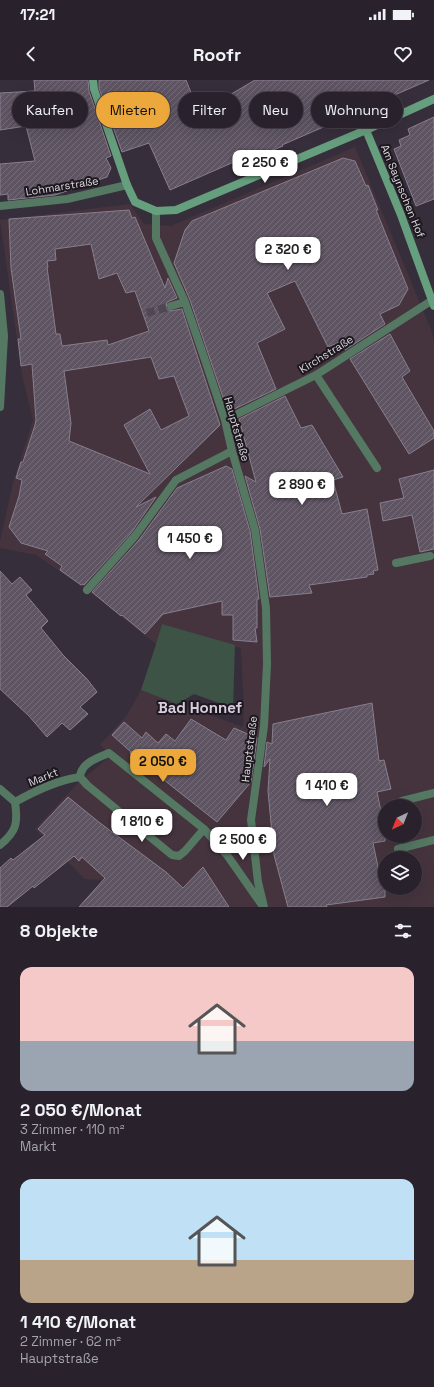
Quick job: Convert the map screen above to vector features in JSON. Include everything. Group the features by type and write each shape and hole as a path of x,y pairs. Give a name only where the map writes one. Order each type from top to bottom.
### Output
{"main road":[{"path":"93,80 94,89 127,185 136,202 156,211 176,210 366,130 434,99"},
{"name":"Am Saynschen Hof","path":"366,130 401,215 433,302"}],"street":[{"name":"Lohmarstraße","path":"0,206 67,198 127,185"},
{"name":"Hauptstraße","path":"156,211 156,238 185,302 225,420 232,451 255,530 266,608 267,664 264,726 251,820 258,882 264,907"},
{"path":"0,294 4,336 0,407"},
{"path":"171,306 185,302"},
{"name":"Kirchstraße","path":"225,420 316,375 433,302"},
{"path":"316,375 377,468"},
{"path":"87,590 135,536 176,480 232,451"},
{"path":"396,563 430,556"},
{"path":"109,753 204,829 179,856 172,855 87,785 80,777 80,771 87,764 96,758 109,753"},
{"name":"Markt","path":"15,802 41,788 70,778 80,777"},
{"path":"0,789 15,802 17,819 13,830 6,840 0,845"},
{"path":"410,799 434,793"},
{"name":"Hauptstraße","path":"204,829 227,855 264,907"},
{"path":"398,849 434,840"}],"shaded area":[{"path":"355,147 434,339 434,907 137,907 126,901 103,880 85,879 35,829 78,783 112,755 100,745 127,715 141,690 243,727 244,712 241,648 162,624 157,645 87,590 36,555 0,548 0,541 13,483 33,420 22,375 0,220 130,204 144,224 171,226"}],"green space":[{"path":"162,624 235,645 233,708 194,694 177,704 141,690"}],"building":[{"path":"34,80 88,80 89,91 96,112 96,128 102,128 111,156 106,158 111,168 107,177 55,195 8,200 8,194 0,195 0,164 35,161 27,128 88,128 88,92 18,92 35,91"},
{"path":"99,80 186,80 191,92 178,92 178,128 241,128 241,92 235,92 255,80 429,80 401,92 311,92 311,128 321,128 261,155 259,151 170,190 149,143 122,152 113,128 170,128 170,92 100,92"},
{"path":"12,92 13,128 0,130 0,93"},
{"path":"434,117 434,199 416,206 394,149 401,146 399,140 410,135 408,129"},
{"path":"343,158 355,161 366,186 368,185 378,210 376,210 408,289 399,305 380,314 385,324 345,350 340,342 328,347 295,281 267,293 285,329 257,343 276,389 228,412 190,300 174,263 185,230 192,221"},
{"path":"129,210 132,218 135,217 165,288 168,278 177,298 167,302 166,308 170,311 182,309 220,425 136,507 156,497 131,533 84,585 81,585 60,570 62,566 45,554 48,551 21,543 9,527 19,496 22,480 16,478 21,462 23,462 36,420 32,364 21,366 18,339 21,339 11,268 9,219","holes":["91,244 99,279 117,273 126,293 135,291 149,331 108,345 107,340 62,346 60,334 56,334 47,261 56,260 55,249","151,357 159,379 174,376 189,416 161,430 150,409 124,425 150,474 69,441 71,423 64,371"]},
{"path":"390,334 410,371 402,377 434,431 434,438 409,454 350,359"},
{"path":"285,396 301,428 312,425 343,477 333,480 342,514 367,509 378,570 373,571 374,574 367,575 367,577 309,585 312,593 270,597 260,529 245,476 256,482 239,419"},
{"path":"226,466 232,469 250,531 259,599 257,599 257,628 255,628 257,642 233,640 233,615 222,615 222,601 163,614 145,634 92,592 139,540 177,488"},
{"path":"434,470 434,549 420,552 412,515 383,521 380,503 404,498 399,479"},
{"path":"0,571 12,584 20,577 32,590 26,595 48,621 41,628 63,655 87,679 97,692 80,707 88,714 70,730 62,723 47,737 29,716 0,689"},
{"path":"372,703 379,761 384,760 391,789 377,792 378,799 378,842 373,843 378,867 378,895 385,895 385,897 326,905 327,907 288,907 274,855 268,791 270,759 264,767 267,742 272,744 273,724"},
{"path":"191,719 226,740 234,728 257,738 251,782 217,822 130,753 131,752 112,735 124,722 142,738 146,732 158,743 166,734 175,741"},
{"path":"68,797 166,872 183,888 203,867 229,907 79,907 105,878 82,857 79,861 74,856 34,888 33,886 7,907 0,907 0,868 11,858 13,860 45,835 38,829"}],"tunnel":[{"path":"147,313 171,306"}],"district":[{"name":"Bad Honnef","path":"200,708"}]}
